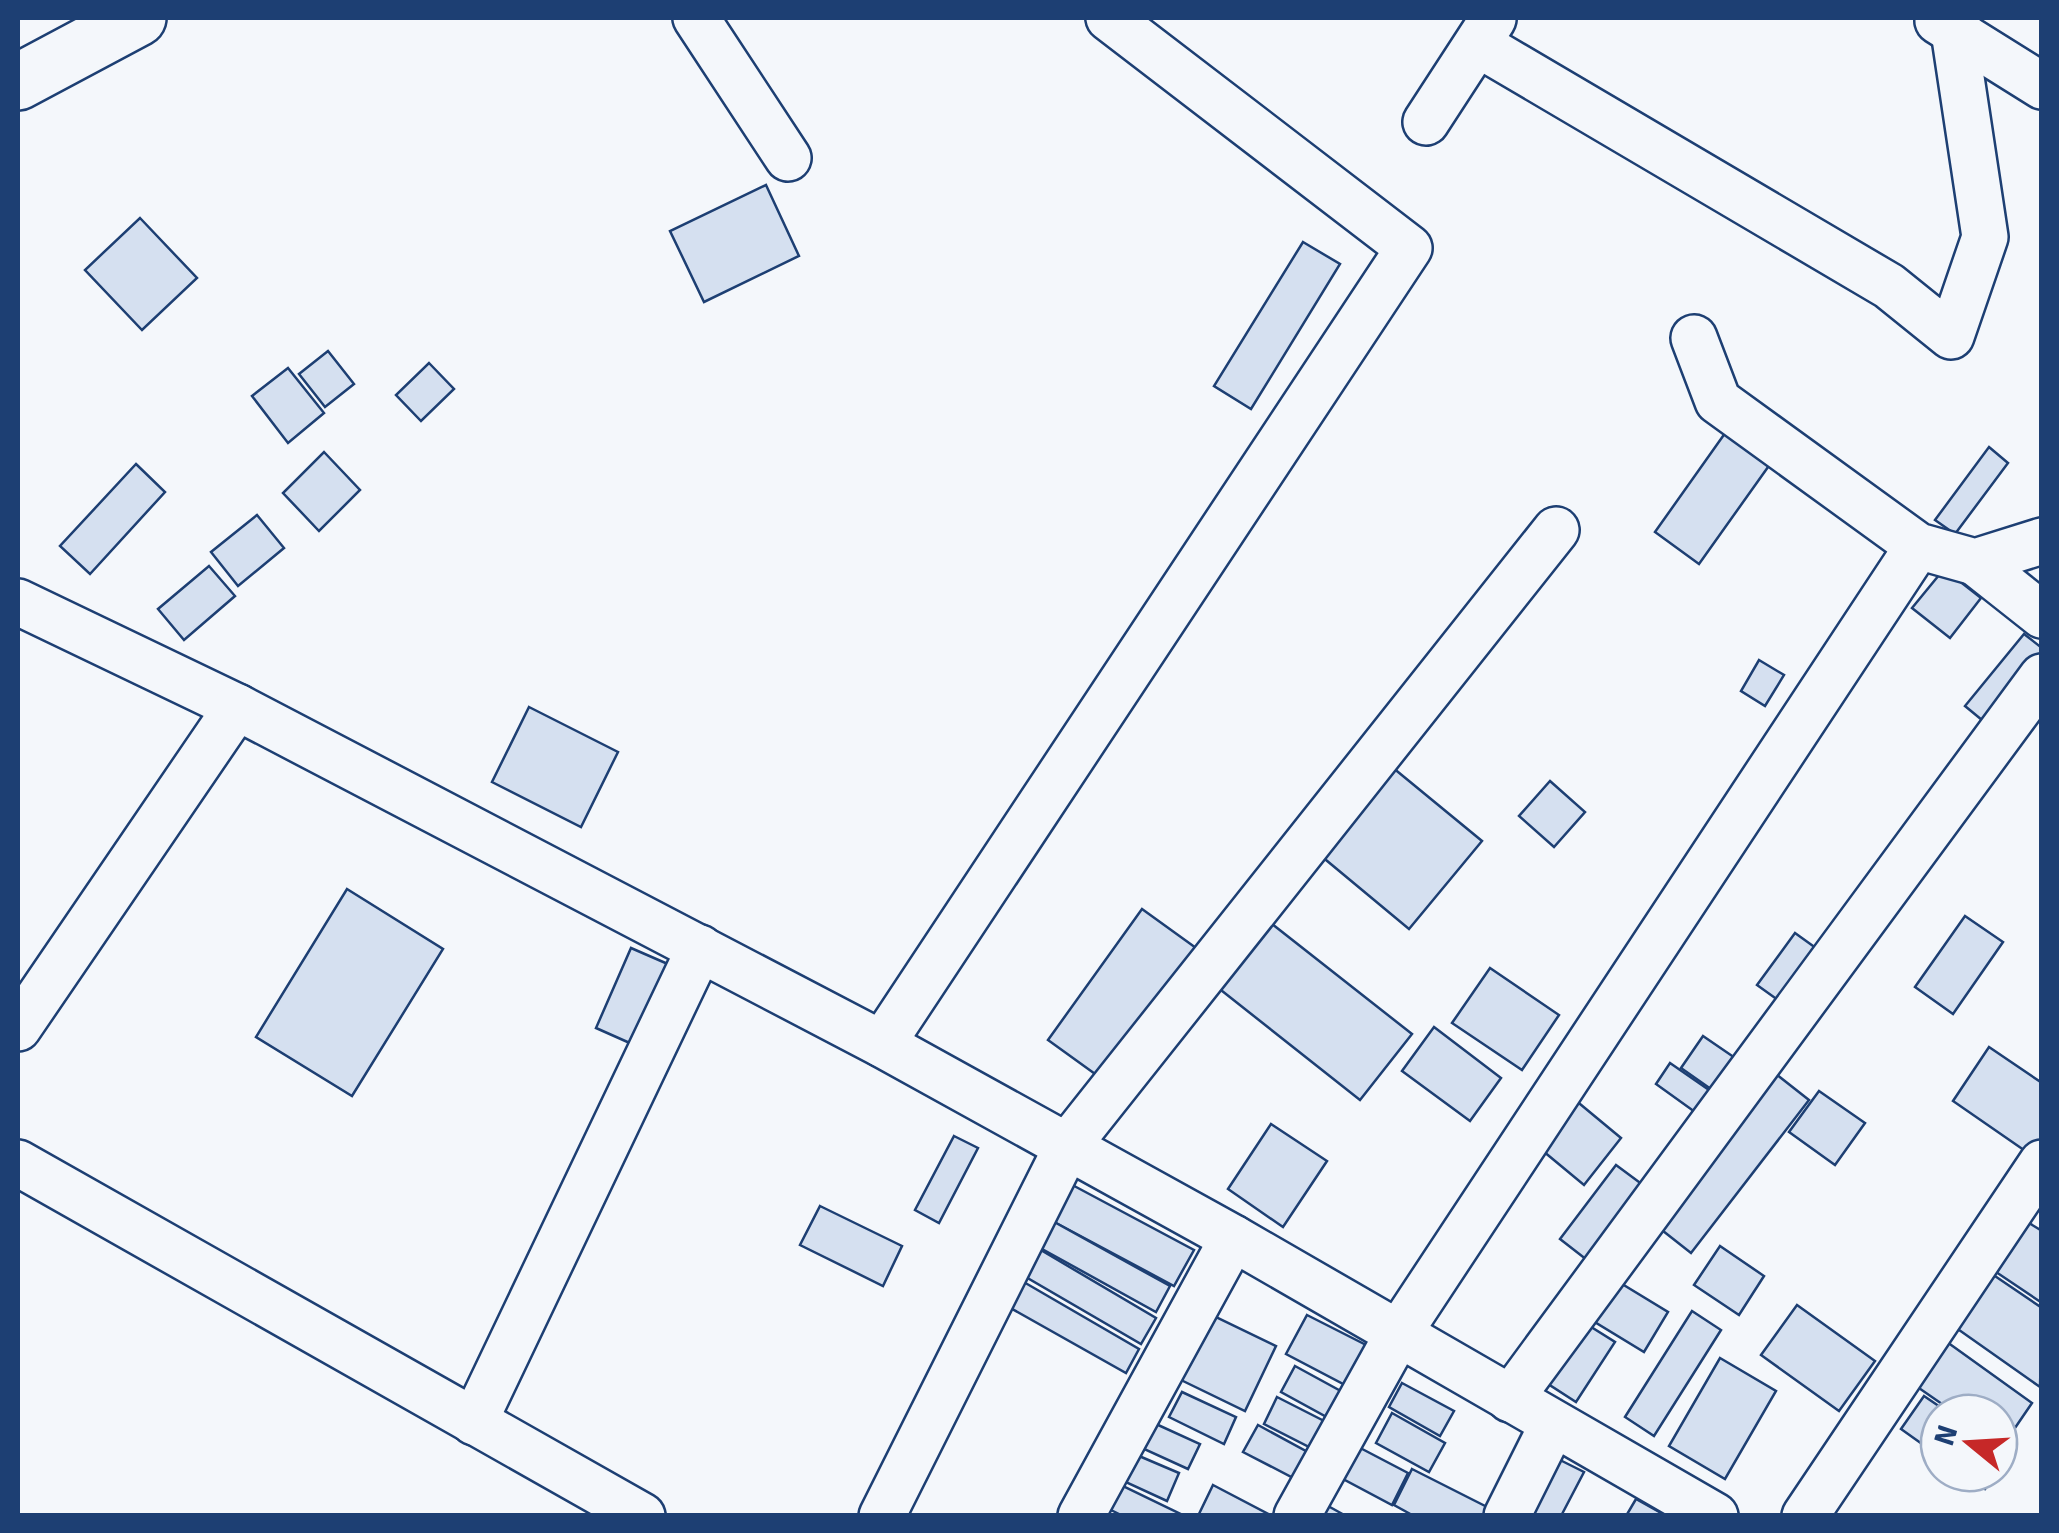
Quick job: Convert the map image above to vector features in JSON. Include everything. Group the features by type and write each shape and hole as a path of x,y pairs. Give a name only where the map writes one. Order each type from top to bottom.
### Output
{"main road":[{"path":"18,40 58,18"},
{"path":"18,82 138,18"}],"street":[{"path":"696,18 788,158"},
{"path":"882,1044 1409,248 1109,18"},
{"path":"1426,122 1486,31 1889,286 1951,336 1985,237 1948,22"},
{"path":"1948,22 2042,86"},
{"path":"1694,338 1718,401 1918,546 1976,562 2042,614"},
{"path":"882,1516 1068,1145 1556,530"},
{"path":"1976,562 2042,540"},
{"path":"1298,1516 1398,1334 1918,546"},
{"path":"18,602 236,707 882,1044 1233,1238 1715,1516"},
{"path":"1510,1398 2042,676"},
{"path":"18,1028 236,707"},
{"path":"474,1422 700,948"},
{"path":"1805,1516 2042,1162"},
{"path":"18,1163 642,1516"},
{"path":"1081,1516 1233,1238"},
{"path":"1506,1516 1553,1424"}],"building":[{"path":"766,185 799,256 704,302 670,231"},
{"path":"140,218 197,278 142,330 85,270"},
{"path":"1303,242 1340,264 1251,409 1214,386"},
{"path":"328,351 354,384 325,407 299,374"},
{"path":"429,363 454,389 421,421 396,395"},
{"path":"288,368 324,413 288,443 252,396"},
{"path":"1728,429 1773,460 1699,564 1655,532"},
{"path":"1989,447 2008,463 1955,534 1935,520"},
{"path":"324,452 360,490 319,531 283,493"},
{"path":"136,464 165,492 90,574 60,546"},
{"path":"257,515 284,548 238,586 211,552"},
{"path":"209,566 235,596 184,640 158,609"},
{"path":"1944,569 1981,598 1950,638 1912,608"},
{"path":"2024,634 2042,648 2042,660 1988,725 1965,706"},
{"path":"1759,660 1784,675 1765,706 1741,691"},
{"path":"529,707 618,752 581,827 492,782"},
{"path":"1392,767 1482,841 1409,929 1320,855"},
{"path":"1550,781 1585,812 1554,847 1519,816"},
{"path":"347,889 443,949 352,1096 256,1037"},
{"path":"1142,909 1203,953 1109,1084 1048,1040"},
{"path":"1258,913 1412,1034 1360,1100 1207,979"},
{"path":"1965,916 2003,942 1953,1014 1915,987"},
{"path":"1795,933 1827,956 1789,1008 1757,985"},
{"path":"631,948 677,968 641,1048 596,1028"},
{"path":"1490,968 1559,1015 1522,1070 1452,1023"},
{"path":"1434,1027 1501,1078 1470,1121 1402,1071"},
{"path":"1703,1036 1741,1062 1718,1094 1681,1068"},
{"path":"1989,1047 2042,1083 2042,1145 2034,1157 1953,1101"},
{"path":"1670,1063 1709,1090 1695,1112 1656,1084"},
{"path":"1776,1074 1809,1100 1691,1253 1658,1227"},
{"path":"1819,1091 1865,1123 1835,1165 1789,1132"},
{"path":"1574,1099 1621,1138 1584,1185 1537,1146"},
{"path":"1271,1124 1327,1161 1283,1227 1228,1189"},
{"path":"954,1136 978,1148 939,1223 915,1210"},
{"path":"1616,1165 1643,1185 1587,1260 1560,1239"},
{"path":"1063,1180 1194,1250 1174,1286 1043,1216"},
{"path":"820,1206 902,1246 883,1286 800,1245"},
{"path":"1047,1218 1170,1286 1156,1312 1033,1244"},
{"path":"2029,1223 2042,1231 2042,1303 1996,1272"},
{"path":"1034,1246 1156,1318 1141,1344 1019,1273"},
{"path":"1720,1246 1764,1276 1739,1315 1694,1285"},
{"path":"1989,1272 2042,1308 2040,1387 1952,1325"},
{"path":"1604,1273 1668,1312 1644,1352 1580,1313"},
{"path":"1022,1281 1139,1349 1126,1373 1007,1306"},
{"path":"1797,1305 1875,1361 1839,1411 1761,1355"},
{"path":"1692,1311 1721,1330 1654,1436 1625,1417"},
{"path":"1212,1315 1276,1346 1245,1411 1181,1380"},
{"path":"1307,1315 1370,1347 1349,1387 1286,1354"},
{"path":"1580,1320 1615,1342 1576,1402 1542,1380"},
{"path":"1947,1342 2018,1393 1926,1393 1916,1386"},
{"path":"1720,1358 1776,1391 1725,1479 1669,1446"},
{"path":"1295,1366 1348,1395 1334,1421 1281,1392"},
{"path":"1402,1383 1454,1411 1440,1436 1389,1407"},
{"path":"1182,1392 1236,1417 1224,1444 1169,1417"},
{"path":"2019,1394 2032,1403 2019,1422"},
{"path":"1277,1397 1332,1425 1319,1452 1264,1424"},
{"path":"1919,1403 1919,1442 1901,1429"},
{"path":"1392,1413 1445,1443 1429,1472 1376,1443"},
{"path":"1145,1419 1200,1444 1188,1469 1133,1444"},
{"path":"1258,1425 1315,1456 1301,1482 1243,1452"},
{"path":"1345,1440 1408,1473 1392,1505 1328,1471"},
{"path":"1132,1453 1179,1473 1167,1501 1119,1479"},
{"path":"1556,1458 1584,1472 1561,1516 1525,1516"},
{"path":"1412,1469 1493,1510 1490,1516 1414,1516 1394,1505"},
{"path":"1119,1484 1183,1515 1123,1516 1107,1508"},
{"path":"1213,1485 1272,1516 1198,1516"},
{"path":"1636,1499 1661,1513 1626,1516"},
{"path":"1319,1501 1346,1516 1311,1516"}]}
